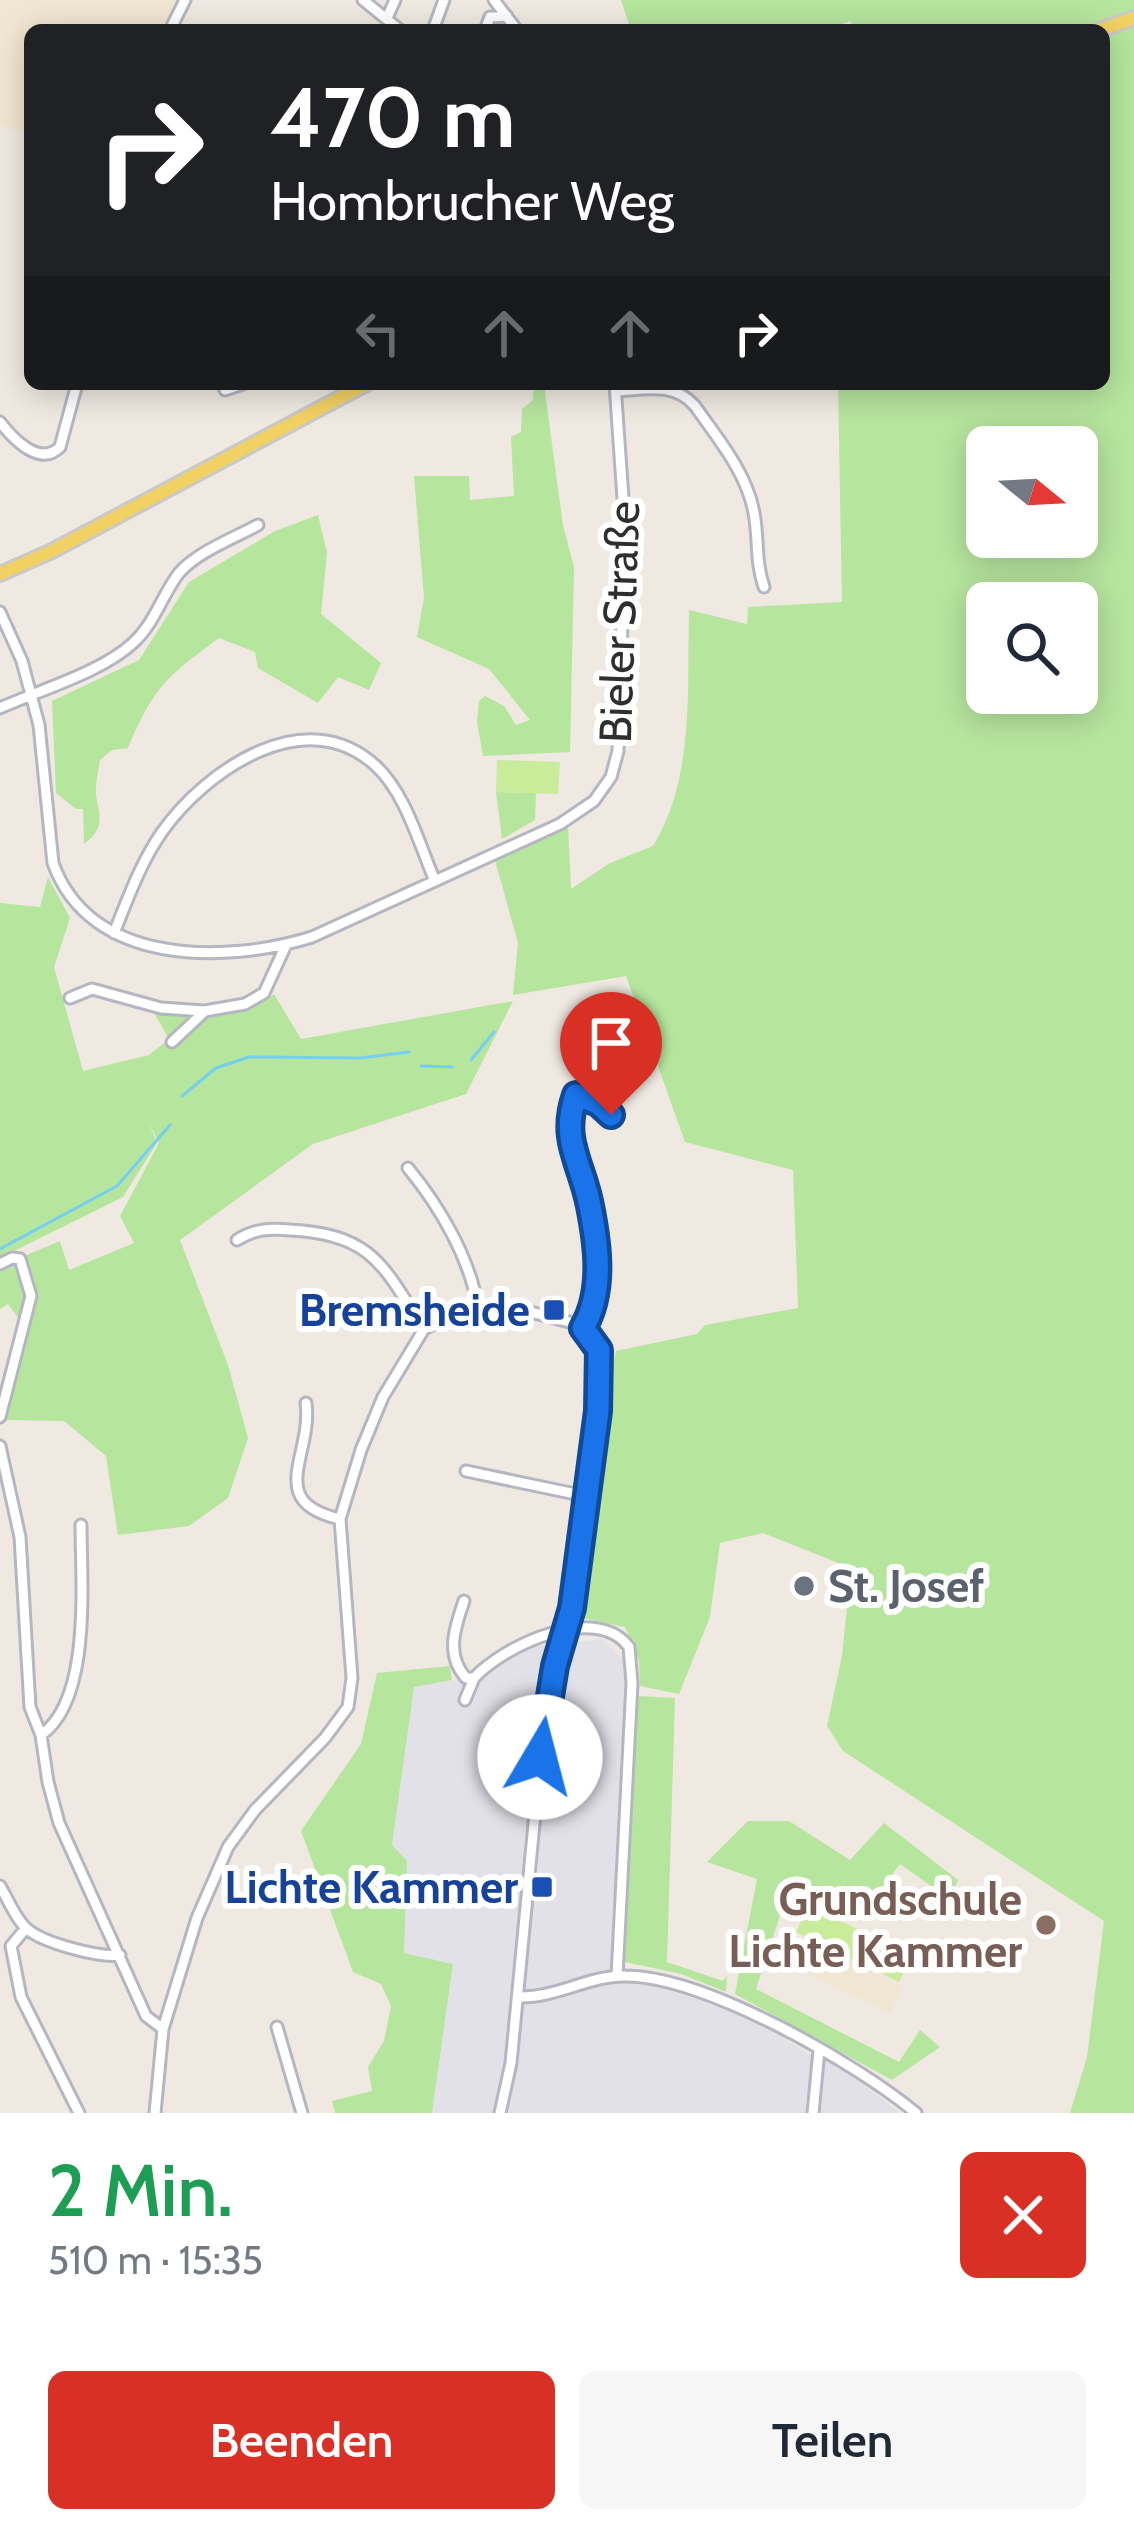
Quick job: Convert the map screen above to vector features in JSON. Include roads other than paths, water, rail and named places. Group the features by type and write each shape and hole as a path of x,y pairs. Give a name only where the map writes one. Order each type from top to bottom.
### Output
{"main road":[{"path":"0,574 355,390"}],"street":[{"path":"363,0 394,24"},
{"path":"388,18 395,0"},
{"path":"494,0 513,24"},
{"path":"487,24 490,17 508,16"},
{"path":"0,422 11,436 46,456 60,447 75,390"},
{"name":"Bieler Straße","path":"0,612 32,694 44,754 53,863 75,903 115,932 157,947 232,953 286,945 338,926 582,811 602,790 616,764 625,527 616,390"},
{"path":"672,390 695,406 749,493 756,525 756,564 764,586"},
{"path":"0,708 131,645 150,625 188,564 258,524"},
{"path":"115,932 148,854 180,810 218,774 282,743 337,744 374,764 394,788 436,881"},
{"path":"70,998 92,988 161,1008 205,1011 245,1004 264,993 286,945"},
{"path":"172,1042 205,1011"},
{"path":"583,1328 597,1299 597,1270 590,1205 572,1155 570,1114 576,1095 598,1103 611,1115"},
{"path":"408,1168 431,1196 456,1244 478,1308"},
{"path":"237,1240 251,1231 281,1229 349,1241 385,1267 424,1329"},
{"path":"0,1264 20,1259 31,1296 0,1417"},
{"path":"155,2113 163,2029 197,1918 228,1847 348,1707 352,1678 340,1520 383,1397 424,1329 455,1313 514,1308 583,1328 599,1350 598,1411 590,1497 544,1720 512,2062 500,2113"},
{"path":"305,1403 309,1426 296,1490 302,1502 318,1514 340,1520"},
{"path":"0,1446 20,1537 30,1707 41,1735 59,1823 146,2016 163,2029"},
{"path":"466,1471 590,1497"},
{"path":"41,1735 53,1727 64,1709 76,1664 81,1525"},
{"path":"464,1601 455,1626 453,1657 466,1678 474,1678"},
{"path":"464,1700 474,1678 507,1649 584,1627 610,1631 624,1640 631,1654 616,1976"},
{"path":"0,1886 26,1928 104,1957 120,1955"},
{"path":"26,1928 10,1946 20,1996 79,2113"},
{"path":"518,1996 544,1997 616,1976 657,1978 751,2014 892,2092 916,2113"},
{"path":"278,2027 302,2113"},
{"path":"813,2113 819,2050"}],"waterway":[{"path":"471,1060 494,1032"},
{"path":"182,1096 216,1068 249,1057 360,1058 409,1052"},
{"path":"421,1066 452,1067"},
{"path":"0,1249 117,1186 170,1125"}],"place":[{"name":"Bremsheide","path":"554,1310"},
{"name":"St. Josef","path":"804,1586"},
{"name":"Lichte Kammer","path":"542,1887"},
{"name":"Grundschule Lichte Kammer","path":"1046,1925"}]}
